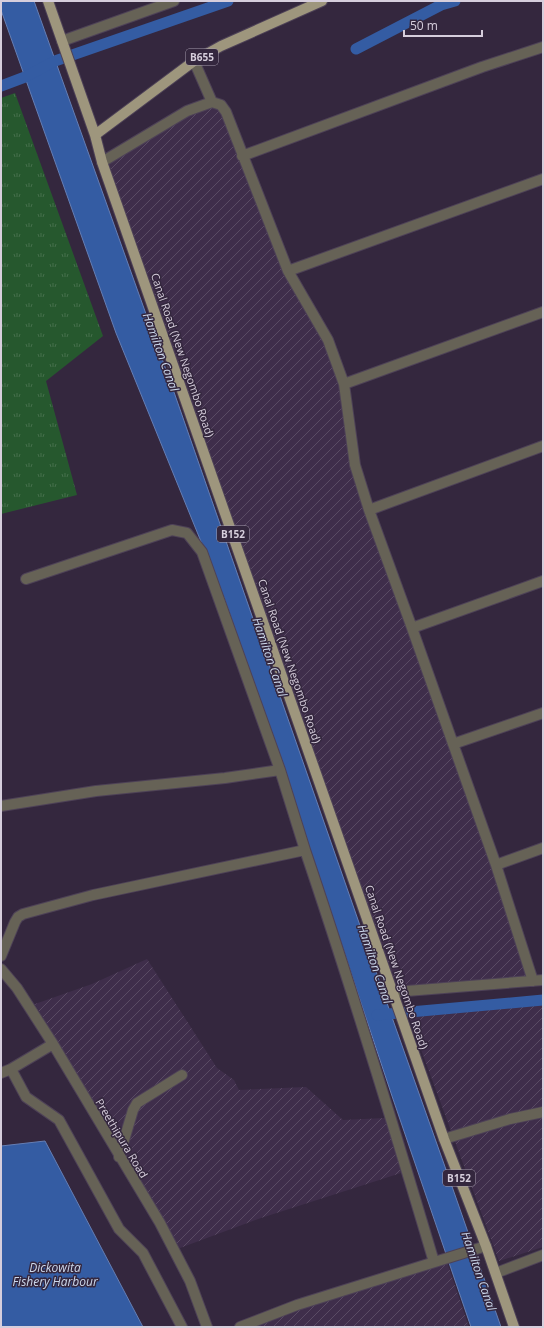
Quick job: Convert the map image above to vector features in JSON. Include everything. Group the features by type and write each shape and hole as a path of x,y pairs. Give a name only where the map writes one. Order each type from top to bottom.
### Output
{"main road":[{"name":"Canal Road (New Negombo Road)","path":"48,1 95,135 102,162 395,997 481,1247 496,1273 514,1327"},
{"name":"B655","path":"95,135 194,61 221,46 322,1"}],"street":[{"path":"63,44 174,1"},
{"path":"242,156 482,67 543,47"},
{"path":"194,61 212,102"},
{"path":"102,162 187,110 212,102 221,105 226,112 288,271 328,340 344,384 355,465 369,510 538,980 395,997"},
{"path":"288,271 543,179"},
{"path":"344,384 543,312"},
{"path":"369,510 543,446"},
{"path":"26,579 172,530 187,533 202,552 280,770 304,850 333,932 377,1070 434,1262"},
{"path":"412,628 543,581"},
{"path":"453,744 543,713"},
{"path":"1,806 96,791 225,778 280,770"},
{"path":"496,865 543,848"},
{"path":"1,956 15,922 18,917 23,914 93,895 304,850"},
{"name":"Preethipura Road","path":"1,969 17,988 53,1044 160,1223 190,1281 207,1327"},
{"path":"53,1044 6,1071 26,1097 59,1120 119,1229 143,1253 182,1327"},
{"path":"120,1157 133,1110 137,1103 182,1075"},
{"path":"444,1139 510,1119 543,1112"},
{"path":"240,1327 297,1305 481,1247"},
{"path":"496,1273 543,1255"}],"shaded area":[{"path":"201,107 220,107 286,272 336,362 353,465 493,866 531,983 396,995 105,163"},
{"path":"147,959 217,1068 234,1080 239,1090 306,1087 343,1120 385,1118 401,1173 261,1218 180,1248 35,1004 92,984"},
{"path":"543,1005 543,1247 499,1261 409,1017"},
{"path":"447,1262 469,1327 253,1327 298,1309"}],"green space":[{"path":"15,93 103,336 46,381 77,495 1,514 1,98"}],"water":[{"name":"Hamilton Canal","path":"1,1 34,1 175,395 501,1327 471,1327 224,598 116,333 1,10"},
{"name":"Dickowita Fishery Harbour","path":"45,1141 143,1327 1,1327 1,1146"}],"waterway":[{"path":"1,86 25,77 55,61 228,1"},
{"path":"356,49 441,5 455,1"},
{"path":"377,1015 543,1000"}]}
